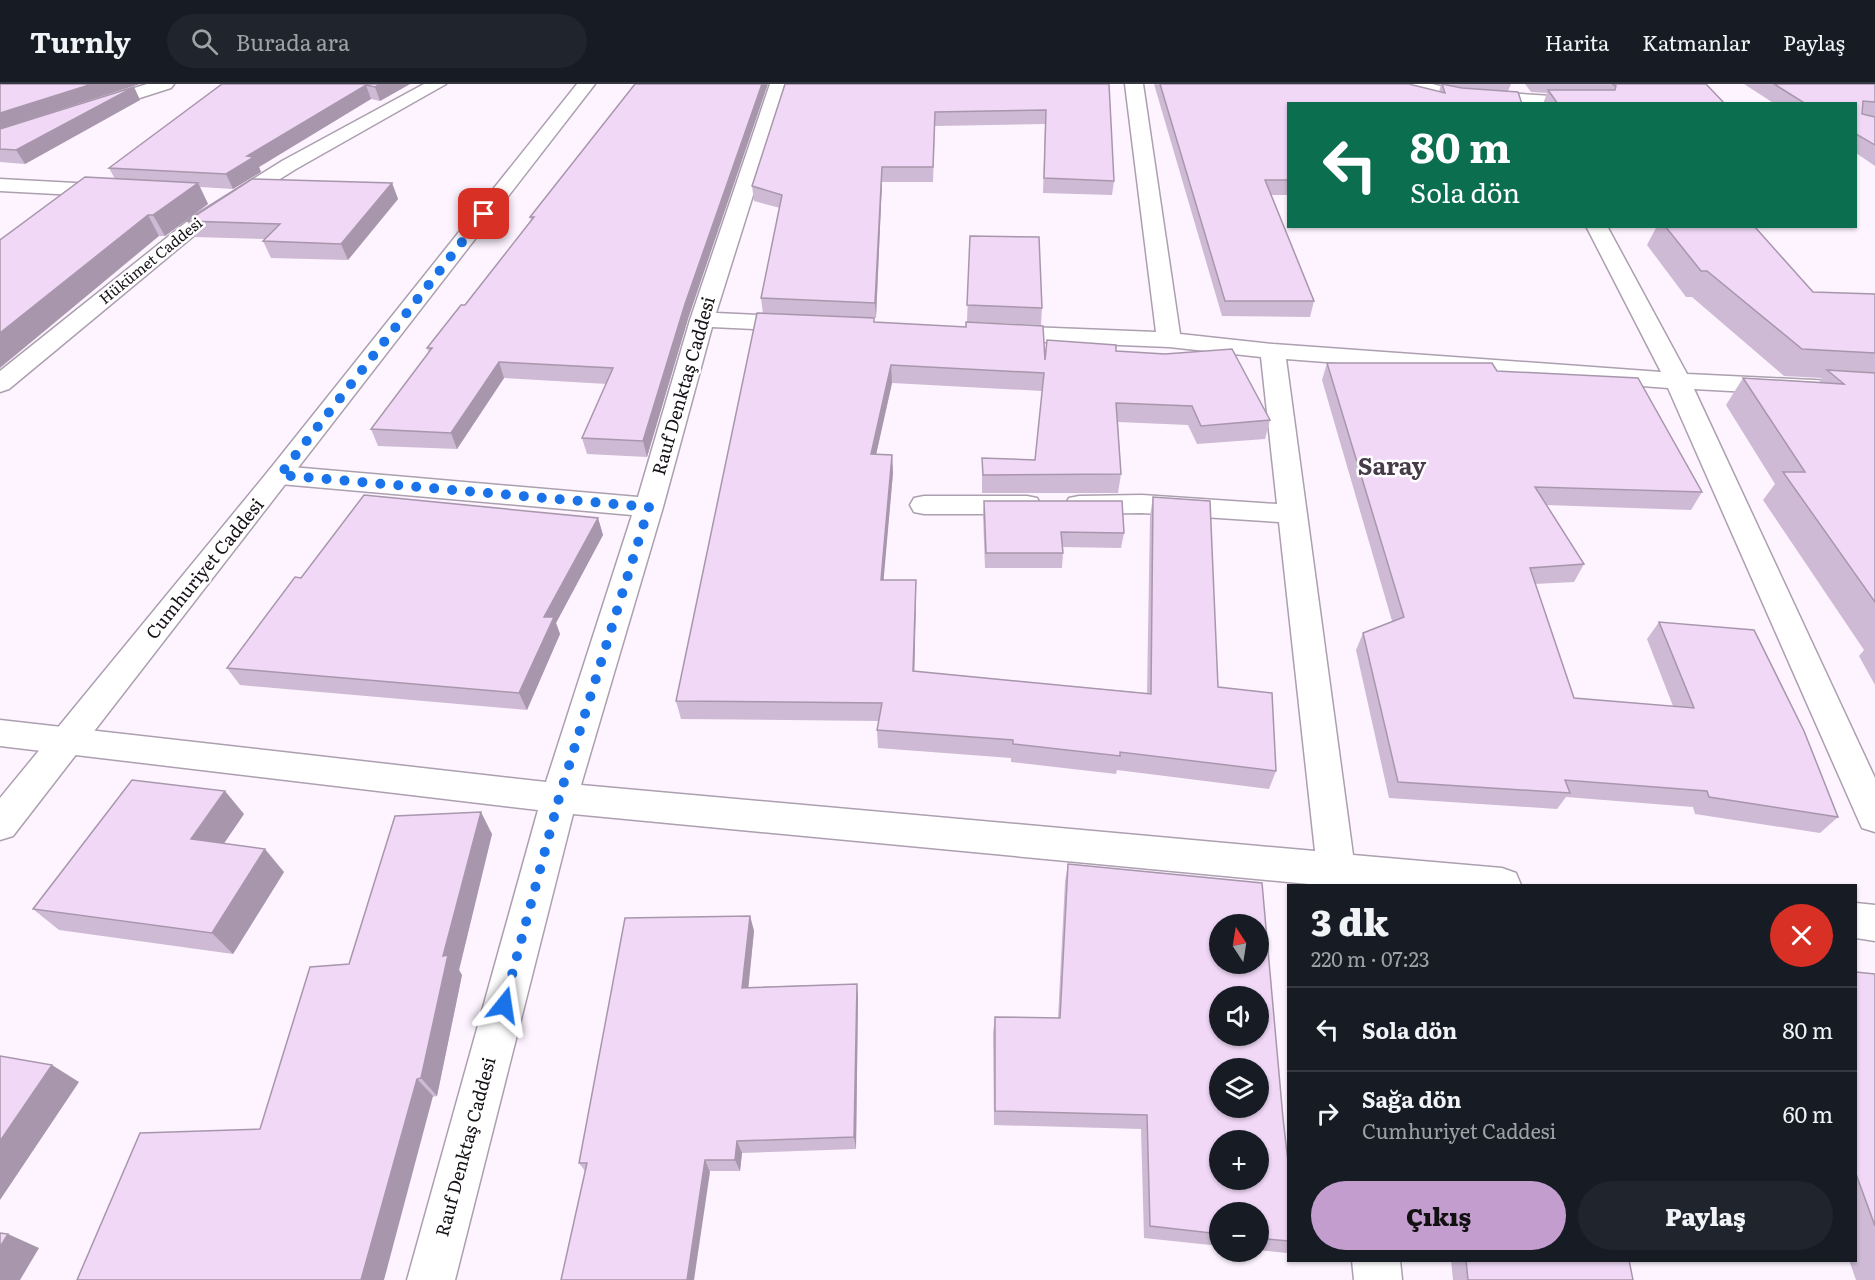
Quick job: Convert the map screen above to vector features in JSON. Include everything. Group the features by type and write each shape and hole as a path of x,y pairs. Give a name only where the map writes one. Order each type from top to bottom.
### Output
{"street":[{"path":"107,84 126,97"},
{"path":"80,111 165,84"},
{"name":"Hükümet Caddesi","path":"0,384 201,220 235,197 437,84"},
{"name":"Cumhuriyet Caddesi","path":"0,825 280,475 586,84"},
{"name":"Rauf Denktaş Caddesi","path":"431,1280 559,798 649,507 702,320 779,84"},
{"path":"1134,84 1169,340"},
{"path":"1409,84 1457,95 1526,95 1583,102"},
{"path":"0,185 133,192"},
{"path":"48,208 76,189"},
{"path":"201,195 235,197"},
{"path":"1597,228 1678,381 1875,817"},
{"path":"702,320 821,325"},
{"path":"977,332 1169,340 1273,351 1678,381 1875,391"},
{"path":"1273,351 1337,877"},
{"path":"0,360 27,362"},
{"path":"280,475 649,507"},
{"path":"924,505 1142,504 1293,514"},
{"path":"0,733 559,798 1337,877 1481,884"},
{"path":"1857,921 1875,923"},
{"path":"1376,1262 1378,1280"}],"building":[{"path":"0,84 92,84 0,113"},
{"path":"222,84 380,84 375,87 366,85 247,156 254,157 226,174 109,168"},
{"path":"635,84 762,84 685,304 643,441 582,438 613,368 499,362 451,433 371,429 432,348 427,348 461,305 465,305 534,217 530,217"},
{"path":"785,84 1109,84 1114,181 1044,178 1046,110 935,112 933,167 882,167 875,303 761,298 782,195 752,186"},
{"path":"1160,84 1409,84 1445,93 1442,84 1462,88 1518,92 1521,102 1287,102 1287,180 1265,180 1314,301 1225,301"},
{"path":"1612,84 1706,84 1723,102 1557,102 1548,90 1615,90 1616,86"},
{"path":"1774,84 1875,84 1875,102 1863,101 1862,114 1875,117 1875,145 1857,135 1857,102 1803,102"},
{"path":"134,87 16,150 0,149 0,129"},
{"path":"85,177 198,183 153,215 148,215 0,333 0,240"},
{"path":"252,179 392,183 341,244 263,241 280,224 187,221"},
{"path":"1667,228 1756,228 1813,292 1875,294 1875,353 1802,349 1707,271 1701,271"},
{"path":"970,236 1039,237 1042,308 967,305"},
{"path":"757,313 874,318 874,322 966,327 966,322 1043,326 1045,360 1047,340 1116,345 1116,351 1165,354 1232,349 1270,420 1201,426 1192,406 1116,403 1121,474 983,475 982,458 1035,460 1044,373 891,365 871,454 892,455 881,580 916,580 913,671 1151,694 1153,497 1210,501 1218,687 1272,693 1276,771 1120,752 1120,756 1013,744 1013,740 877,730 882,703 676,701"},
{"path":"1327,363 1492,363 1497,371 1638,378 1702,492 1535,487 1584,564 1530,568 1574,698 1694,708 1659,622 1754,630 1804,731 1838,817 1709,797 1707,791 1565,780 1570,793 1398,782 1363,633 1404,617"},
{"path":"1827,370 1875,373 1875,602 1783,472 1805,472 1743,378 1844,384"},
{"path":"364,495 598,518 544,617 554,617 519,693 227,668 295,577 301,578"},
{"path":"984,501 1122,501 1124,533 1061,532 1063,553 986,553"},
{"path":"132,780 225,791 191,839 265,849 212,933 33,909"},
{"path":"481,812 443,956 448,955 421,1078 417,1079 361,1280 77,1280 140,1133 260,1129 310,967 349,964 395,816"},
{"path":"1068,864 1262,883 1265,914 1209,914 1209,974 1269,974 1269,961 1287,1153 1287,1241 1269,1239 1269,1202 1209,1202 1209,1233 1150,1226 1147,1115 995,1111 995,1017 1060,1018"},
{"path":"750,916 742,988 857,984 854,1137 737,1141 735,1160 705,1160 687,1280 561,1280 587,1163 579,1163 625,918"},
{"path":"1857,972 1875,974 1875,1226 1857,1177"},
{"path":"0,1056 52,1065 0,1141"},
{"path":"0,1233 8,1234 0,1247"},
{"path":"1466,1262 1629,1262 1633,1280 1468,1280"}],"district":[{"name":"Saray","path":"1392,467"}],"route":[{"path":"484,214 280,475 649,507 559,798 504,1005"}]}
